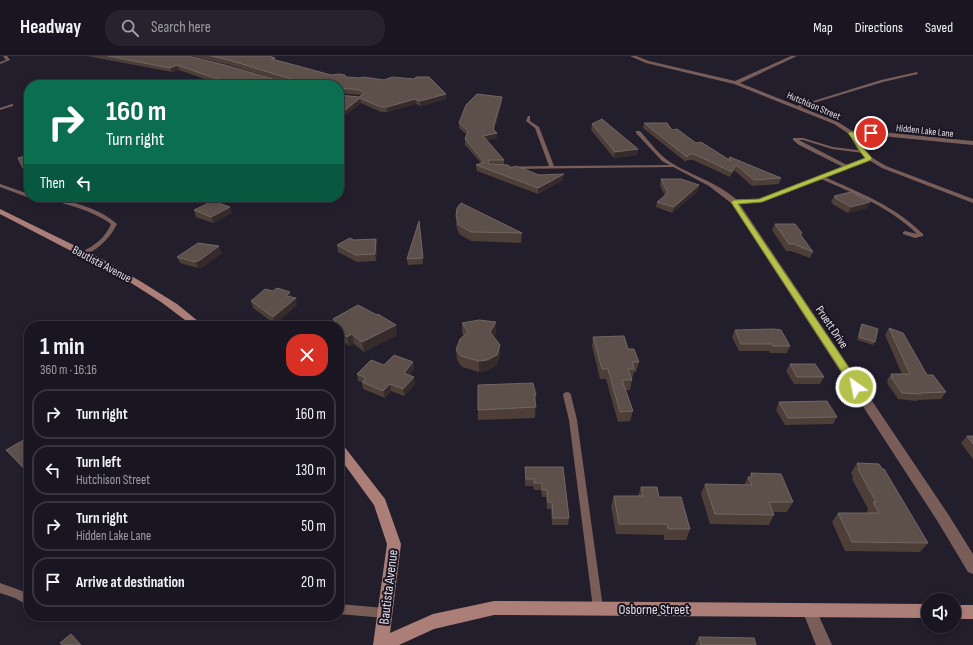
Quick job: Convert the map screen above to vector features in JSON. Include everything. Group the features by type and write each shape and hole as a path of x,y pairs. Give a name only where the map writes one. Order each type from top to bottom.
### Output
{"street":[{"name":"Hutchison Street","path":"632,56 648,62 736,83 836,123 851,133 863,152 869,158 884,167 973,201"},
{"path":"736,83 795,56"},
{"name":"Pruett Drive","path":"638,132 667,162 715,186 726,193 734,202 939,512 973,567"},
{"name":"Hidden Lake Lane","path":"851,133 871,133 973,143"},
{"name":"Bautista Avenue","path":"0,211 130,278 175,307 193,321"},
{"name":"Bautista Avenue","path":"344,455 380,504 394,544 381,645"},
{"name":"Osborne Street","path":"387,645 392,640 433,622 494,608 921,611"},
{"path":"810,610 824,645"},
{"path":"961,612 973,612"}],"lane":[{"path":"0,63 8,60 5,56"},
{"path":"796,107 882,81 917,73"},
{"path":"0,109 12,105"},
{"path":"528,117 528,121 537,127 552,167"},
{"path":"847,167 794,139 803,139 832,148 863,152"},
{"path":"734,202 760,201 869,158"},
{"path":"498,168 674,166"},
{"path":"822,177 878,203 903,218 921,235 915,236 905,233"},
{"path":"0,185 24,194"},
{"path":"63,202 76,205 109,220 114,224 107,237 100,245 84,253"},
{"path":"567,395 573,420 598,608"},
{"path":"0,588 18,594 24,598"},
{"path":"344,609 385,613"}],"building":[{"path":"108,56 188,56 276,80 220,80 177,65 170,68"},
{"path":"211,56 269,56 275,58 271,59 331,75 345,75 346,77 363,77 384,80 392,77 414,79 416,77 429,77 446,94 420,101 415,99 387,107 381,107 360,98 344,111 344,96 359,97 364,94 360,90 344,88 344,80 291,80 229,60"},
{"path":"477,94 502,97 493,129 497,133 483,136 504,160 489,160 488,164 508,165 511,168 516,166 539,175 564,174 538,188 476,165 484,162 465,139 468,131 459,123 466,105"},
{"path":"602,119 638,149 615,152 592,124"},
{"path":"644,123 667,123 672,130 677,129 696,143 701,142 731,161 729,159 730,157 781,178 754,180 736,165 732,172 694,154 689,154 687,157"},
{"path":"24,156 24,170 18,158"},
{"path":"661,179 681,179 699,185 674,207 657,202 668,193"},
{"path":"851,192 870,202 851,207 834,196"},
{"path":"211,202 216,202 230,207 211,217 194,210"},
{"path":"461,203 522,233 471,232 459,225 456,216 457,208"},
{"path":"419,221 423,258 407,259"},
{"path":"775,224 795,224 802,233 800,234 813,252 794,244 789,244"},
{"path":"350,238 354,240 376,239 375,254 356,255 337,245"},
{"path":"198,243 219,246 195,262 177,257"},
{"path":"277,288 290,292 286,296 296,298 273,317 251,301 265,289 273,291"},
{"path":"358,305 377,315 378,314 396,325 362,342 352,334 347,337 344,334 344,321 335,321 333,319"},
{"path":"479,320 496,322 490,332 500,345 497,355 487,360 479,361 461,356 456,350 460,339 468,332 462,323"},
{"path":"862,324 878,329 875,342 859,337"},
{"path":"889,328 903,333 927,375 933,375 946,392 920,393 921,394 902,393 891,377 893,377 891,374 910,374"},
{"path":"735,330 781,330 790,346 773,346 772,344 741,344"},
{"path":"624,336 628,349 634,349 639,362 632,362 634,369 628,369 632,380 622,380 633,411 620,412 608,369 602,369 593,337"},
{"path":"394,355 413,362 404,373 414,377 403,389 390,384 383,391 362,382 366,378 357,374 371,360 384,365"},
{"path":"790,364 815,364 824,377 797,377"},
{"path":"533,383 536,395 534,395 536,407 478,410 478,385"},
{"path":"827,401 837,417 788,418 779,402"},
{"path":"967,436 973,436 973,444"},
{"path":"24,440 24,468 6,450"},
{"path":"857,463 879,464 882,469 884,469 928,543 852,542 838,513 879,513 873,502 876,502 858,469 860,469"},
{"path":"525,467 563,467 569,518 553,518 552,502 548,502 547,490 542,490 542,483 534,483 534,479 526,479"},
{"path":"751,473 781,474 793,502 769,502 774,515 715,514 705,484 752,485 748,477 752,477"},
{"path":"641,487 657,487 659,497 681,497 690,529 668,529 667,524 619,524 614,496 643,496"},
{"path":"71,634 81,645 63,645 60,643"},
{"path":"699,637 754,638 756,645 701,645"}],"route":[{"path":"856,387 734,202 760,201 869,158 860,149 851,133 871,133"}]}
